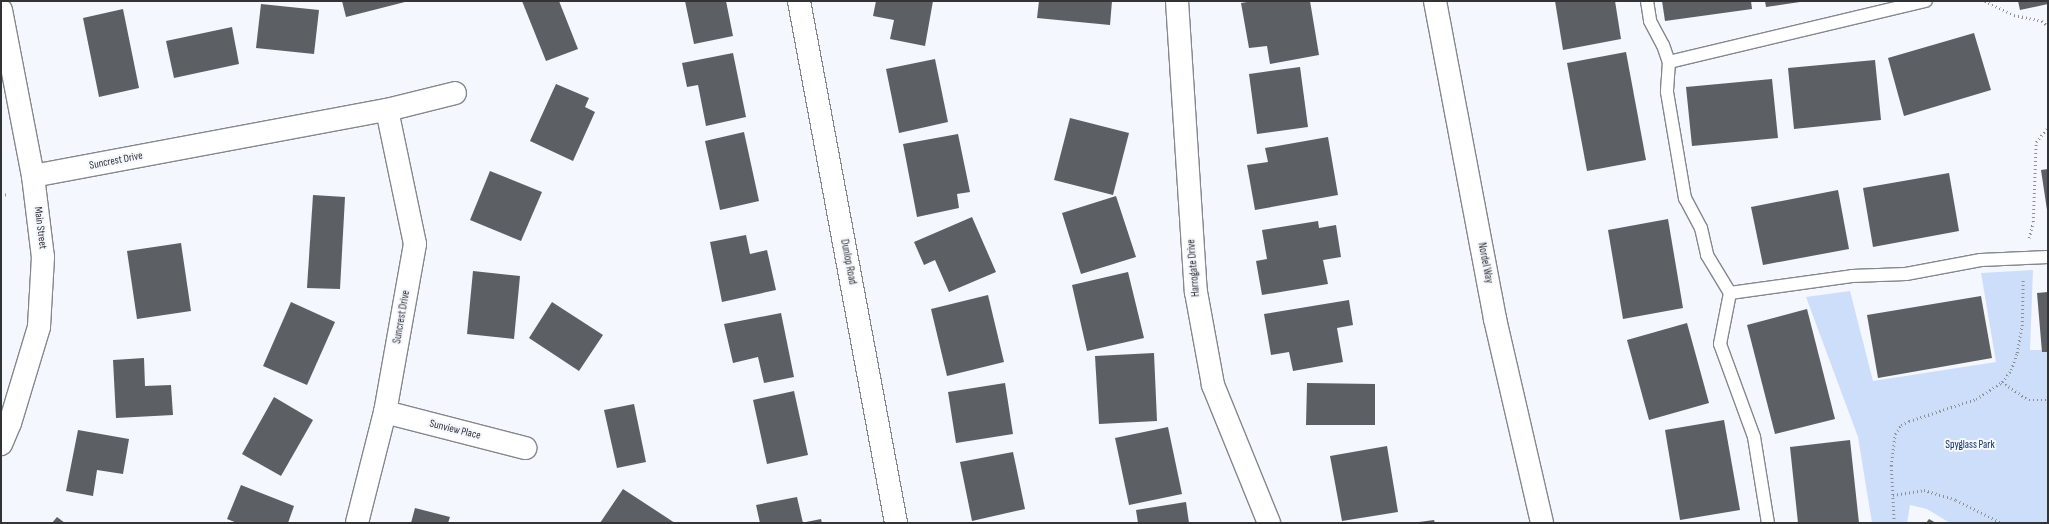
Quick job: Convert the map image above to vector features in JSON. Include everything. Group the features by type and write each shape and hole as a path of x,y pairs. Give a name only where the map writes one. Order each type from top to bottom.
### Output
{"street":[{"name":"Dunlop Road","path":"799,1 896,523"},
{"name":"Harrogate Drive","path":"1177,1 1196,292 1213,385 1269,523"},
{"name":"Nordel Way","path":"1435,1 1495,319 1542,523"},
{"name":"Main Street","path":"1,10 33,176 43,257 39,327 10,423 1,444"},
{"name":"Suncrest Drive","path":"33,176 387,110 455,94"},
{"name":"Suncrest Drive","path":"357,523 385,412 415,244 387,110"},
{"name":"Sunview Place","path":"385,412 525,448"}],"lane":[{"path":"1647,1 1650,21 1663,45 1669,62 1667,92 1685,198 1701,228 1707,255 1730,293 1720,344 1754,437 1768,523"},
{"path":"1669,62 1926,1"},
{"path":"1730,293 1852,276 1906,274 1981,260 2048,257"}],"path":[{"path":"1985,1 2014,15 2042,21 2048,26"},
{"path":"1894,523 1892,495 1892,446 1895,434 1901,426 1976,399 2002,382 2011,370 2017,353 2022,326 2025,258 2032,222 2036,142 2048,127"},
{"path":"2002,382 2029,400 2048,400"},
{"path":"1892,495 1924,490 1956,500 2002,523"}],"green space":[{"name":"Spyglass Park","path":"2033,270 2030,350 2048,350 2048,523 1950,523 1927,509 1910,505 1907,523 1872,523 1858,437 1806,297 1850,291 1873,381 1996,362 1981,273"}],"building":[{"path":"342,1 405,1 405,2 346,17"},
{"path":"522,1 559,1 578,49 546,61"},
{"path":"685,1 726,1 733,36 694,44"},
{"path":"876,1 933,1 925,46 890,39 894,20 873,16"},
{"path":"1039,1 1112,1 1110,25 1037,18"},
{"path":"1253,1 1310,1 1319,55 1270,64 1267,46 1249,48 1241,3"},
{"path":"1555,1 1615,1 1621,39 1563,50"},
{"path":"1662,1 1751,1 1752,9 1665,21"},
{"path":"1765,1 1800,1 1800,2 1766,7"},
{"path":"2018,1 2048,1 2048,4 2020,10"},
{"path":"261,4 319,10 314,54 256,48"},
{"path":"123,9 139,88 99,97 83,18"},
{"path":"232,27 239,64 174,78 166,41"},
{"path":"1974,33 1991,90 1904,116 1888,58"},
{"path":"1626,52 1646,160 1587,171 1567,63"},
{"path":"733,53 746,117 706,126 698,85 687,87 682,63"},
{"path":"935,59 948,122 899,133 886,69"},
{"path":"1875,60 1881,120 1794,129 1788,68"},
{"path":"1300,67 1308,127 1257,134 1249,74"},
{"path":"1772,79 1778,138 1692,146 1686,87"},
{"path":"556,84 589,98 585,107 595,112 573,161 530,141"},
{"path":"1070,118 1129,133 1113,195 1054,180"},
{"path":"744,132 759,201 720,210 705,141"},
{"path":"958,134 970,192 957,194 959,208 917,217 903,144"},
{"path":"1328,137 1338,195 1255,210 1247,165 1268,162 1265,148"},
{"path":"2048,169 2048,210 2047,210 2041,170"},
{"path":"490,171 542,192 521,241 470,220"},
{"path":"1949,173 1959,231 1873,247 1863,188"},
{"path":"1838,190 1849,249 1763,265 1751,207"},
{"path":"313,195 345,197 340,289 307,288"},
{"path":"1116,196 1136,257 1081,274 1062,213"},
{"path":"972,217 996,272 949,292 935,260 924,265 914,242"},
{"path":"1668,219 1683,308 1623,319 1608,230"},
{"path":"1318,221 1319,228 1336,225 1341,257 1323,260 1328,284 1262,295 1256,261 1267,259 1262,230"},
{"path":"746,235 750,254 767,250 776,290 722,302 710,242"},
{"path":"181,243 191,311 137,319 127,251"},
{"path":"473,271 520,276 514,339 467,334"},
{"path":"1128,272 1144,338 1087,351 1072,285"},
{"path":"2048,292 2048,352 2042,352 2037,293"},
{"path":"988,295 1004,362 947,376 931,309"},
{"path":"1981,296 1992,358 1878,378 1867,315"},
{"path":"1349,300 1353,325 1337,328 1343,362 1293,371 1289,352 1271,355 1264,314"},
{"path":"291,302 335,322 307,385 263,366"},
{"path":"552,302 603,335 579,371 529,338"},
{"path":"1807,309 1835,419 1775,434 1747,325"},
{"path":"781,313 794,377 764,383 758,357 733,363 724,324"},
{"path":"1687,323 1709,403 1649,420 1627,340"},
{"path":"1154,353 1157,421 1099,424 1095,356"},
{"path":"144,358 145,386 171,385 173,415 116,418 113,360"},
{"path":"1005,383 1013,434 956,443 948,392"},
{"path":"1307,383 1375,384 1375,425 1306,425"},
{"path":"794,391 808,455 767,464 753,400"},
{"path":"274,397 313,420 281,476 242,454"},
{"path":"634,404 646,462 617,468 604,410"},
{"path":"1724,420 1740,510 1680,520 1665,430"},
{"path":"1168,427 1182,494 1129,505 1115,438"},
{"path":"78,430 129,439 123,474 97,470 93,496 66,491"},
{"path":"1850,440 1859,523 1798,523 1790,447"},
{"path":"1387,446 1398,512 1342,521 1330,456"},
{"path":"1013,452 1025,509 972,521 960,462"},
{"path":"241,485 294,506 288,523 237,523 227,519"},
{"path":"623,489 675,523 600,523"},
{"path":"797,497 803,523 760,523 756,505"},
{"path":"1186,502 1189,523 1138,523 1136,510"},
{"path":"415,508 450,517 448,523 411,523"},
{"path":"57,517 65,523 52,523"},
{"path":"821,519 822,523 806,523 806,522"},
{"path":"1929,519 1936,523 1926,523"},
{"path":"1434,520 1435,523 1419,523 1419,522"}]}
